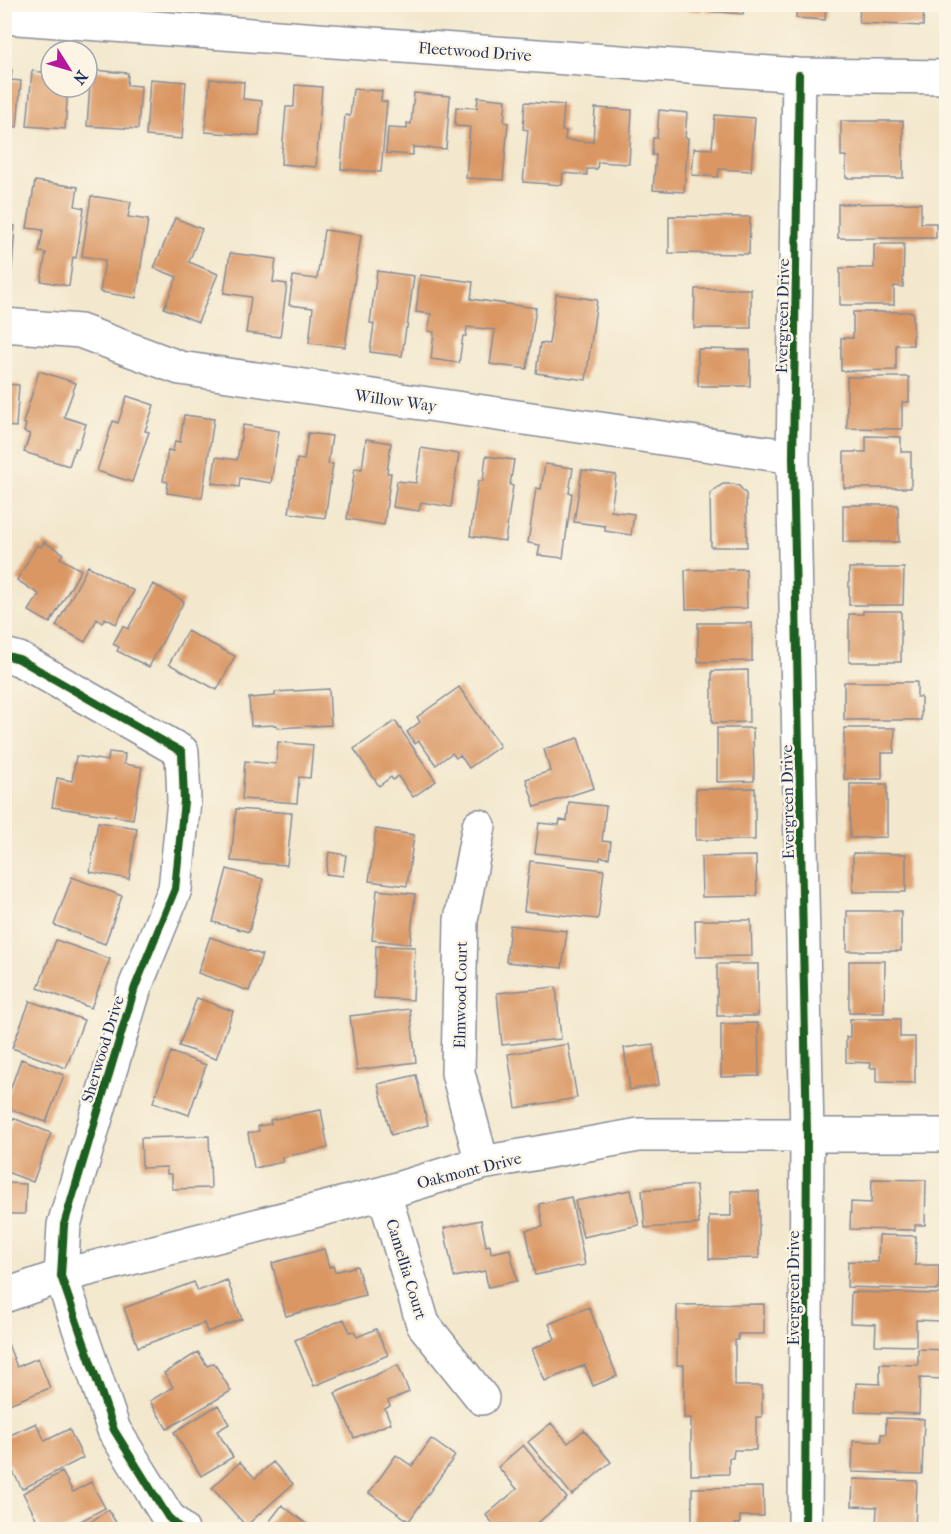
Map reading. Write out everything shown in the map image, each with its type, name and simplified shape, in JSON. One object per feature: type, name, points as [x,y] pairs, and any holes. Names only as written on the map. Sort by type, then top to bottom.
[{"type":"street","name":"Fleetwood Drive","points":[[4,17],[798,75],[946,77]]},
{"type":"street","name":"Evergreen Drive","points":[[798,75],[794,457],[807,1135],[805,1530]]},
{"type":"street","name":"Willow Way","points":[[4,325],[80,332],[180,368],[794,457]]},
{"type":"street","name":"Sherwood Drive","points":[[4,655],[18,659],[182,752],[184,801],[175,889],[135,987],[64,1225],[61,1276],[114,1430],[168,1517],[182,1530]]},
{"type":"street","name":"Elmwood Court","points":[[479,826],[461,920],[458,1073],[482,1163]]},
{"type":"street","name":"Oakmont Drive","points":[[4,1296],[61,1276],[384,1193],[482,1163],[639,1135],[946,1135]]},
{"type":"street","name":"Camellia Court","points":[[384,1193],[423,1324],[482,1398]]},
{"type":"building","points":[[664,4],[703,4],[702,11],[664,9]]},
{"type":"building","points":[[706,4],[744,4],[743,14],[706,11]]},
{"type":"building","points":[[797,4],[826,4],[825,20],[796,18]]},
{"type":"building","points":[[860,4],[924,4],[923,26],[859,23]]},
{"type":"building","points":[[4,69],[12,70],[11,80],[21,81],[17,127],[4,126]]},
{"type":"building","points":[[32,71],[39,72],[39,99],[67,99],[65,129],[27,126]]},
{"type":"building","points":[[99,71],[128,73],[127,85],[141,86],[138,129],[87,126],[89,99],[99,99]]},
{"type":"building","points":[[150,79],[186,82],[182,139],[146,136]]},
{"type":"building","points":[[210,79],[244,82],[243,99],[262,101],[259,136],[205,132]]},
{"type":"building","points":[[295,85],[322,87],[316,167],[281,164],[286,107],[294,107]]},
{"type":"building","points":[[353,89],[382,91],[381,101],[387,102],[381,172],[341,169],[345,115],[350,116]]},
{"type":"building","points":[[414,93],[450,96],[446,149],[413,147],[413,155],[386,153],[388,128],[407,129],[407,123],[411,124]]},
{"type":"building","points":[[478,97],[506,100],[504,122],[508,123],[503,180],[466,178],[470,127],[455,126],[456,107],[477,108]]},
{"type":"building","points":[[525,102],[564,105],[562,131],[566,131],[565,140],[593,142],[595,108],[632,110],[629,164],[598,162],[597,169],[587,169],[587,175],[563,173],[562,185],[523,182],[528,130],[523,129]]},
{"type":"building","points":[[659,110],[687,113],[685,138],[688,138],[684,192],[653,190],[656,155],[652,155],[653,138],[657,138]]},
{"type":"building","points":[[715,115],[755,118],[751,171],[719,169],[718,177],[692,175],[694,148],[712,149]]},
{"type":"building","points":[[841,121],[903,121],[903,178],[846,178],[846,156],[841,156]]},
{"type":"building","points":[[35,181],[78,187],[75,206],[84,208],[69,286],[41,281],[46,253],[39,252],[43,230],[27,228]]},
{"type":"building","points":[[91,196],[131,202],[128,217],[148,220],[136,298],[100,292],[105,260],[82,256]]},
{"type":"building","points":[[921,203],[921,223],[936,223],[936,238],[838,238],[838,204]]},
{"type":"building","points":[[669,216],[750,217],[749,254],[669,253]]},
{"type":"building","points":[[175,218],[202,229],[189,262],[218,274],[198,322],[164,308],[177,277],[154,268]]},
{"type":"building","points":[[4,225],[15,226],[12,269],[4,268]]},
{"type":"building","points":[[324,230],[361,235],[345,347],[309,343],[313,308],[289,305],[293,276],[317,279]]},
{"type":"building","points":[[874,244],[904,244],[903,287],[894,286],[894,305],[840,305],[840,268],[874,268]]},
{"type":"building","points":[[230,253],[276,259],[273,282],[287,284],[280,337],[246,333],[251,297],[224,293]]},
{"type":"building","points":[[377,271],[414,276],[402,356],[370,352],[374,324],[370,323]]},
{"type":"building","points":[[420,275],[473,282],[471,299],[536,308],[527,369],[490,364],[495,330],[467,327],[466,336],[463,336],[459,363],[431,359],[434,332],[428,331],[431,314],[416,312]]},
{"type":"building","points":[[695,289],[751,289],[751,328],[694,328]]},
{"type":"building","points":[[556,294],[597,300],[586,380],[536,373],[540,343],[549,344]]},
{"type":"building","points":[[853,312],[913,312],[913,345],[896,345],[896,370],[841,371],[841,338],[853,338]]},
{"type":"building","points":[[698,349],[750,350],[750,386],[698,386]]},
{"type":"building","points":[[39,371],[76,383],[64,417],[86,424],[78,449],[75,448],[69,466],[24,452],[30,434],[24,432],[26,424],[23,423]]},
{"type":"building","points":[[847,377],[909,377],[909,402],[902,402],[902,429],[847,428]]},
{"type":"building","points":[[4,384],[19,385],[16,427],[4,426]]},
{"type":"building","points":[[127,396],[154,405],[145,431],[149,432],[132,482],[97,471],[113,421],[118,423]]},
{"type":"building","points":[[184,415],[214,419],[202,498],[167,493],[168,482],[163,481],[168,450],[173,451],[175,441],[180,442]]},
{"type":"building","points":[[243,425],[279,431],[271,483],[240,478],[239,487],[212,483],[216,457],[237,460]]},
{"type":"building","points":[[308,433],[332,436],[328,464],[333,464],[325,518],[289,513],[297,459],[304,460]]},
{"type":"building","points":[[866,436],[901,437],[901,452],[911,452],[911,488],[844,488],[844,452],[866,452]]},
{"type":"building","points":[[366,439],[391,443],[387,473],[391,473],[384,525],[347,519],[355,468],[362,469]]},
{"type":"building","points":[[421,448],[459,454],[451,507],[421,502],[419,511],[393,507],[397,481],[416,483]]},
{"type":"building","points":[[486,456],[514,460],[510,485],[513,486],[505,541],[470,536],[478,481],[483,481]]},
{"type":"building","points":[[545,464],[573,468],[563,558],[538,555],[540,545],[528,543],[536,488],[541,489]]},
{"type":"building","points":[[582,470],[616,475],[611,511],[634,514],[631,535],[605,531],[605,526],[574,522]]},
{"type":"building","points":[[723,484],[739,486],[746,494],[747,547],[711,547],[710,494]]},
{"type":"building","points":[[843,505],[898,505],[899,542],[843,542]]},
{"type":"building","points":[[44,542],[63,553],[60,558],[81,570],[50,623],[29,611],[39,594],[17,580],[37,545],[41,547]]},
{"type":"building","points":[[88,566],[134,591],[116,624],[105,618],[102,623],[97,619],[85,642],[56,626]]},
{"type":"building","points":[[849,568],[904,568],[903,605],[849,605]]},
{"type":"building","points":[[746,569],[747,608],[686,609],[685,570]]},
{"type":"building","points":[[153,584],[184,601],[149,667],[117,651],[119,647],[113,644],[123,626],[128,629]]},
{"type":"building","points":[[863,611],[901,611],[901,662],[849,662],[849,614],[863,614]]},
{"type":"building","points":[[698,623],[752,623],[752,661],[698,662]]},
{"type":"building","points":[[187,631],[235,656],[217,690],[169,664]]},
{"type":"building","points":[[748,670],[749,722],[712,723],[712,671]]},
{"type":"building","points":[[844,682],[917,682],[917,697],[921,697],[921,720],[844,720]]},
{"type":"building","points":[[459,687],[500,746],[469,768],[460,755],[456,758],[452,753],[436,765],[419,741],[415,744],[407,732],[420,722],[417,717]]},
{"type":"building","points":[[329,689],[331,725],[277,728],[277,725],[251,726],[249,698],[275,696],[275,692]]},
{"type":"building","points":[[395,721],[436,781],[413,797],[398,776],[393,780],[391,777],[379,786],[354,749]]},
{"type":"building","points":[[717,728],[753,728],[754,781],[717,782]]},
{"type":"building","points":[[844,728],[895,728],[894,753],[882,753],[882,779],[844,779]]},
{"type":"building","points":[[578,738],[594,788],[535,807],[526,779],[550,771],[544,749]]},
{"type":"building","points":[[278,742],[313,745],[310,778],[299,777],[297,803],[242,799],[245,761],[276,764]]},
{"type":"building","points":[[109,752],[125,754],[124,764],[142,767],[133,819],[52,807],[57,778],[72,781],[76,756],[108,761]]},
{"type":"building","points":[[850,784],[887,784],[887,837],[850,838]]},
{"type":"building","points":[[755,788],[755,840],[696,840],[696,789]]},
{"type":"building","points":[[569,802],[606,806],[602,841],[611,842],[609,858],[600,857],[600,860],[535,853],[539,823],[559,825],[560,820],[567,821]]},
{"type":"building","points":[[236,809],[292,813],[287,865],[231,861]]},
{"type":"building","points":[[98,822],[137,828],[129,879],[90,872]]},
{"type":"building","points":[[376,829],[414,835],[407,886],[369,881]]},
{"type":"building","points":[[329,852],[346,855],[343,876],[326,874]]},
{"type":"building","points":[[853,853],[906,854],[906,892],[853,892]]},
{"type":"building","points":[[756,856],[757,896],[702,897],[701,857]]},
{"type":"building","points":[[530,861],[604,870],[598,919],[524,911]]},
{"type":"building","points":[[227,869],[263,879],[249,932],[213,922]]},
{"type":"building","points":[[72,877],[122,896],[105,944],[54,925]]},
{"type":"building","points":[[377,890],[415,894],[410,944],[372,940]]},
{"type":"building","points":[[847,911],[901,911],[901,951],[847,951]]},
{"type":"building","points":[[695,920],[751,920],[752,956],[696,957]]},
{"type":"building","points":[[510,925],[567,931],[562,968],[506,962]]},
{"type":"building","points":[[210,937],[262,955],[249,991],[198,973]]},
{"type":"building","points":[[56,940],[110,959],[91,1008],[38,988]]},
{"type":"building","points":[[376,946],[415,947],[413,1000],[374,998]]},
{"type":"building","points":[[849,961],[885,961],[884,1013],[849,1013]]},
{"type":"building","points":[[717,964],[758,964],[758,1016],[717,1016]]},
{"type":"building","points":[[556,987],[561,1039],[502,1045],[497,993]]},
{"type":"building","points":[[197,998],[233,1011],[216,1059],[179,1046]]},
{"type":"building","points":[[30,1001],[84,1020],[66,1068],[12,1048]]},
{"type":"building","points":[[410,1009],[416,1062],[357,1070],[350,1016]]},
{"type":"building","points":[[850,1019],[900,1019],[900,1037],[915,1037],[915,1083],[876,1082],[876,1068],[870,1068],[871,1063],[846,1062],[846,1037],[850,1037]]},
{"type":"building","points":[[758,1023],[759,1076],[721,1077],[721,1024]]},
{"type":"building","points":[[568,1044],[577,1098],[516,1108],[508,1054]]},
{"type":"building","points":[[653,1044],[659,1085],[630,1090],[624,1048]]},
{"type":"building","points":[[171,1052],[206,1065],[189,1115],[153,1102]]},
{"type":"building","points":[[21,1059],[64,1075],[46,1122],[4,1107]]},
{"type":"building","points":[[416,1075],[428,1125],[391,1135],[378,1084]]},
{"type":"building","points":[[321,1110],[328,1148],[282,1157],[283,1162],[254,1168],[248,1133],[259,1131],[258,1126],[271,1124],[270,1120]]},
{"type":"building","points":[[13,1118],[51,1133],[33,1182],[4,1171],[4,1140]]},
{"type":"building","points":[[209,1136],[211,1188],[172,1189],[172,1174],[167,1174],[167,1167],[142,1168],[141,1138]]},
{"type":"building","points":[[872,1179],[926,1180],[925,1225],[915,1225],[915,1230],[850,1229],[851,1202],[871,1203]]},
{"type":"building","points":[[4,1183],[26,1184],[25,1214],[4,1214]]},
{"type":"building","points":[[696,1185],[699,1224],[645,1228],[642,1190]]},
{"type":"building","points":[[631,1190],[639,1225],[583,1237],[575,1201]]},
{"type":"building","points":[[731,1191],[759,1191],[759,1258],[709,1259],[709,1216],[731,1216]]},
{"type":"building","points":[[571,1197],[585,1265],[535,1275],[526,1230],[543,1227],[539,1204]]},
{"type":"building","points":[[481,1220],[486,1246],[490,1245],[491,1253],[510,1249],[517,1281],[488,1287],[485,1271],[454,1277],[444,1228]]},
{"type":"building","points":[[879,1235],[916,1236],[915,1265],[939,1265],[939,1290],[847,1287],[848,1261],[878,1262]]},
{"type":"building","points":[[324,1249],[329,1267],[333,1266],[335,1272],[357,1266],[365,1295],[286,1316],[272,1263]]},
{"type":"building","points":[[227,1280],[242,1319],[207,1332],[204,1323],[138,1347],[124,1308],[194,1282],[198,1291]]},
{"type":"building","points":[[851,1292],[941,1294],[940,1321],[916,1320],[916,1346],[875,1345],[876,1324],[850,1323]]},
{"type":"building","points":[[764,1304],[764,1334],[738,1334],[738,1340],[735,1340],[735,1386],[762,1386],[762,1417],[756,1417],[756,1450],[734,1450],[733,1458],[729,1458],[729,1474],[691,1475],[691,1418],[684,1418],[684,1365],[677,1365],[677,1305]]},
{"type":"building","points":[[589,1307],[617,1376],[593,1386],[585,1365],[545,1381],[532,1349],[555,1339],[549,1324]]},
{"type":"building","points":[[344,1319],[350,1332],[354,1331],[357,1337],[376,1329],[388,1355],[314,1386],[295,1340]]},
{"type":"building","points":[[8,1344],[17,1367],[38,1358],[50,1388],[4,1406],[4,1345]]},
{"type":"building","points":[[918,1349],[946,1350],[946,1379],[920,1378],[919,1414],[855,1412],[856,1383],[880,1384],[880,1364],[918,1365]]},
{"type":"building","points":[[198,1352],[207,1366],[214,1363],[231,1391],[167,1429],[150,1401],[173,1387],[164,1373]]},
{"type":"building","points":[[398,1365],[409,1392],[388,1401],[390,1406],[385,1409],[391,1423],[354,1438],[335,1393]]},
{"type":"building","points":[[218,1405],[229,1424],[217,1431],[233,1457],[201,1476],[174,1432]]},
{"type":"building","points":[[886,1418],[924,1419],[922,1474],[852,1472],[853,1441],[881,1442],[881,1434],[886,1434]]},
{"type":"building","points":[[36,1423],[45,1441],[69,1429],[83,1458],[22,1489],[4,1454],[4,1438]]},
{"type":"building","points":[[551,1423],[568,1443],[584,1430],[611,1462],[572,1495],[528,1442]]},
{"type":"building","points":[[431,1439],[455,1456],[409,1521],[369,1493],[396,1455],[412,1466]]},
{"type":"building","points":[[523,1445],[567,1498],[533,1527],[534,1530],[498,1530],[486,1515],[517,1489],[498,1467]]},
{"type":"building","points":[[240,1462],[255,1478],[273,1462],[293,1484],[246,1526],[212,1488]]},
{"type":"building","points":[[62,1472],[73,1492],[91,1482],[105,1508],[64,1530],[42,1530],[23,1493]]},
{"type":"building","points":[[853,1479],[917,1481],[915,1529],[876,1528],[877,1507],[852,1506]]},
{"type":"building","points":[[763,1487],[764,1516],[740,1516],[740,1524],[735,1524],[735,1530],[692,1530],[692,1488]]},
{"type":"building","points":[[282,1505],[314,1530],[263,1530]]},
{"type":"building","points":[[108,1510],[121,1530],[79,1530]]},
{"type":"cycle path","points":[[799,75],[793,457],[807,1135],[805,1530]]},
{"type":"cycle path","points":[[4,655],[19,659],[182,752],[184,801],[175,889],[135,987],[64,1225],[61,1276],[114,1430],[168,1517],[182,1530]]}]
